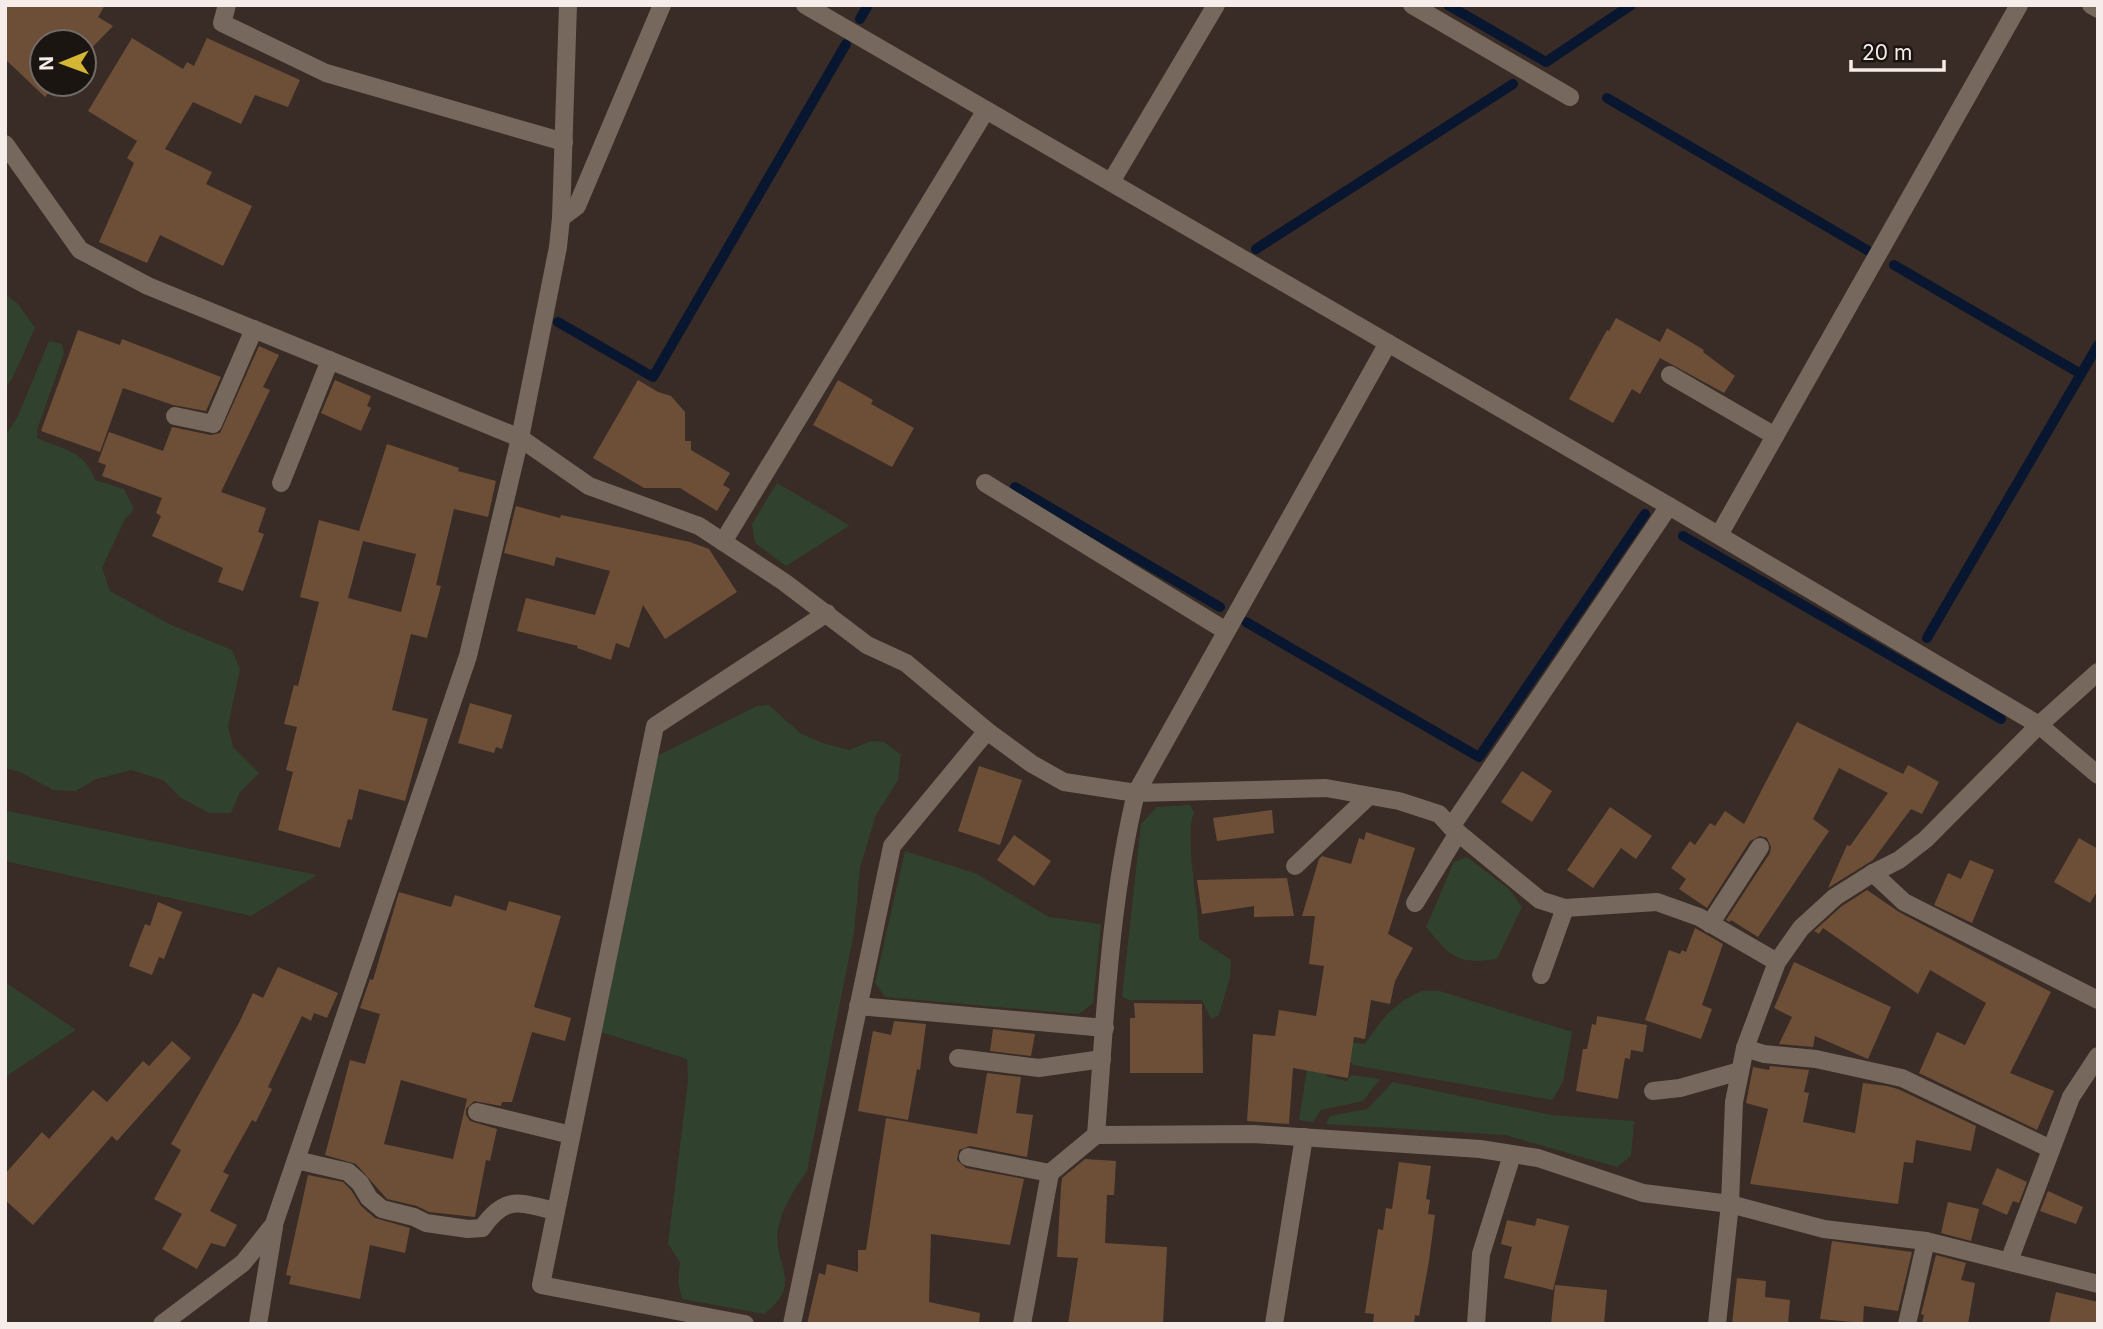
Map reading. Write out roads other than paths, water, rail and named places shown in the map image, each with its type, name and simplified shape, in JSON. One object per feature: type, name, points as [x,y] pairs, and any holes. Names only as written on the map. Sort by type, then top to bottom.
[{"type":"street","points":[[227,5],[222,23],[326,73],[564,142]]},
{"type":"street","points":[[258,1324],[274,1224],[468,656],[520,438],[558,247],[568,5]]},
{"type":"street","points":[[561,218],[576,206],[662,5]]},
{"type":"street","points":[[805,5],[1388,342],[2039,725],[2098,775]]},
{"type":"street","points":[[1111,182],[1216,5]]},
{"type":"street","points":[[1412,5],[1570,97]]},
{"type":"street","points":[[1719,536],[2019,5]]},
{"type":"street","points":[[2091,5],[2098,9]]},
{"type":"street","points":[[723,542],[986,110]]},
{"type":"street","points":[[5,144],[80,250],[148,286],[520,438],[589,486],[699,526],[827,613],[867,645],[906,663],[1032,764],[1065,782],[1136,793],[1326,788],[1399,801],[1439,814],[1540,900],[1565,908],[1657,902],[1699,917],[1777,962]]},
{"type":"street","points":[[175,416],[213,424],[254,329]]},
{"type":"street","points":[[1096,1135],[1123,847],[1136,793],[1388,342]]},
{"type":"street","points":[[281,483],[330,360]]},
{"type":"street","points":[[1670,375],[1775,436]]},
{"type":"street","points":[[985,483],[1226,631]]},
{"type":"street","points":[[1415,903],[1455,830],[1669,506]]},
{"type":"street","points":[[745,1324],[652,1315],[541,1285],[655,726],[827,613]]},
{"type":"street","points":[[1717,1324],[1730,1204],[1732,1124],[1740,1071],[1745,1048],[1777,962],[1801,928],[1835,897],[1899,860],[1926,839],[2039,725],[2098,672]]},
{"type":"street","points":[[792,1324],[892,845],[988,731]]},
{"type":"street","points":[[1296,866],[1369,796]]},
{"type":"street","points":[[1710,924],[1760,847]]},
{"type":"street","points":[[1873,873],[1904,902],[2098,1000]]},
{"type":"street","points":[[1541,975],[1565,908]]},
{"type":"street","points":[[858,1006],[1105,1028]]},
{"type":"street","points":[[1745,1048],[1764,1054],[1816,1059],[1902,1078],[2051,1149]]},
{"type":"street","points":[[2009,1261],[2071,1097],[2098,1056]]},
{"type":"street","points":[[958,1058],[1039,1068],[1102,1059]]},
{"type":"street","points":[[1653,1091],[1680,1088],[1740,1071]]},
{"type":"street","points":[[477,1112],[571,1135]]},
{"type":"street","points":[[1023,1324],[1050,1173],[1096,1135],[1254,1134],[1480,1149],[1538,1158],[1643,1193],[1730,1204],[1824,1229],[1926,1241],[2098,1284]]},
{"type":"street","points":[[1275,1324],[1304,1137]]},
{"type":"street","points":[[1476,1324],[1481,1254],[1512,1155]]},
{"type":"street","points":[[968,1157],[1050,1173]]},
{"type":"street","points":[[296,1160],[348,1172],[360,1183],[369,1198],[382,1209],[414,1216],[426,1223],[468,1229],[482,1228],[493,1212],[503,1205],[520,1204],[556,1211]]},
{"type":"street","points":[[162,1324],[243,1263],[274,1224]]},
{"type":"street","points":[[1907,1324],[1926,1241]]},
{"type":"waterway","points":[[860,19],[868,5]]},
{"type":"waterway","points":[[1448,5],[1546,62],[1631,5]]},
{"type":"waterway","points":[[558,322],[653,377],[846,44]]},
{"type":"waterway","points":[[1256,249],[1513,84]]},
{"type":"waterway","points":[[1607,98],[1867,250]]},
{"type":"waterway","points":[[1894,265],[2081,374],[1927,638]]},
{"type":"waterway","points":[[2081,374],[2098,345]]},
{"type":"waterway","points":[[1015,487],[1220,607]]},
{"type":"waterway","points":[[1246,622],[1479,757],[1645,514]]},
{"type":"waterway","points":[[1683,536],[2001,719]]}]
